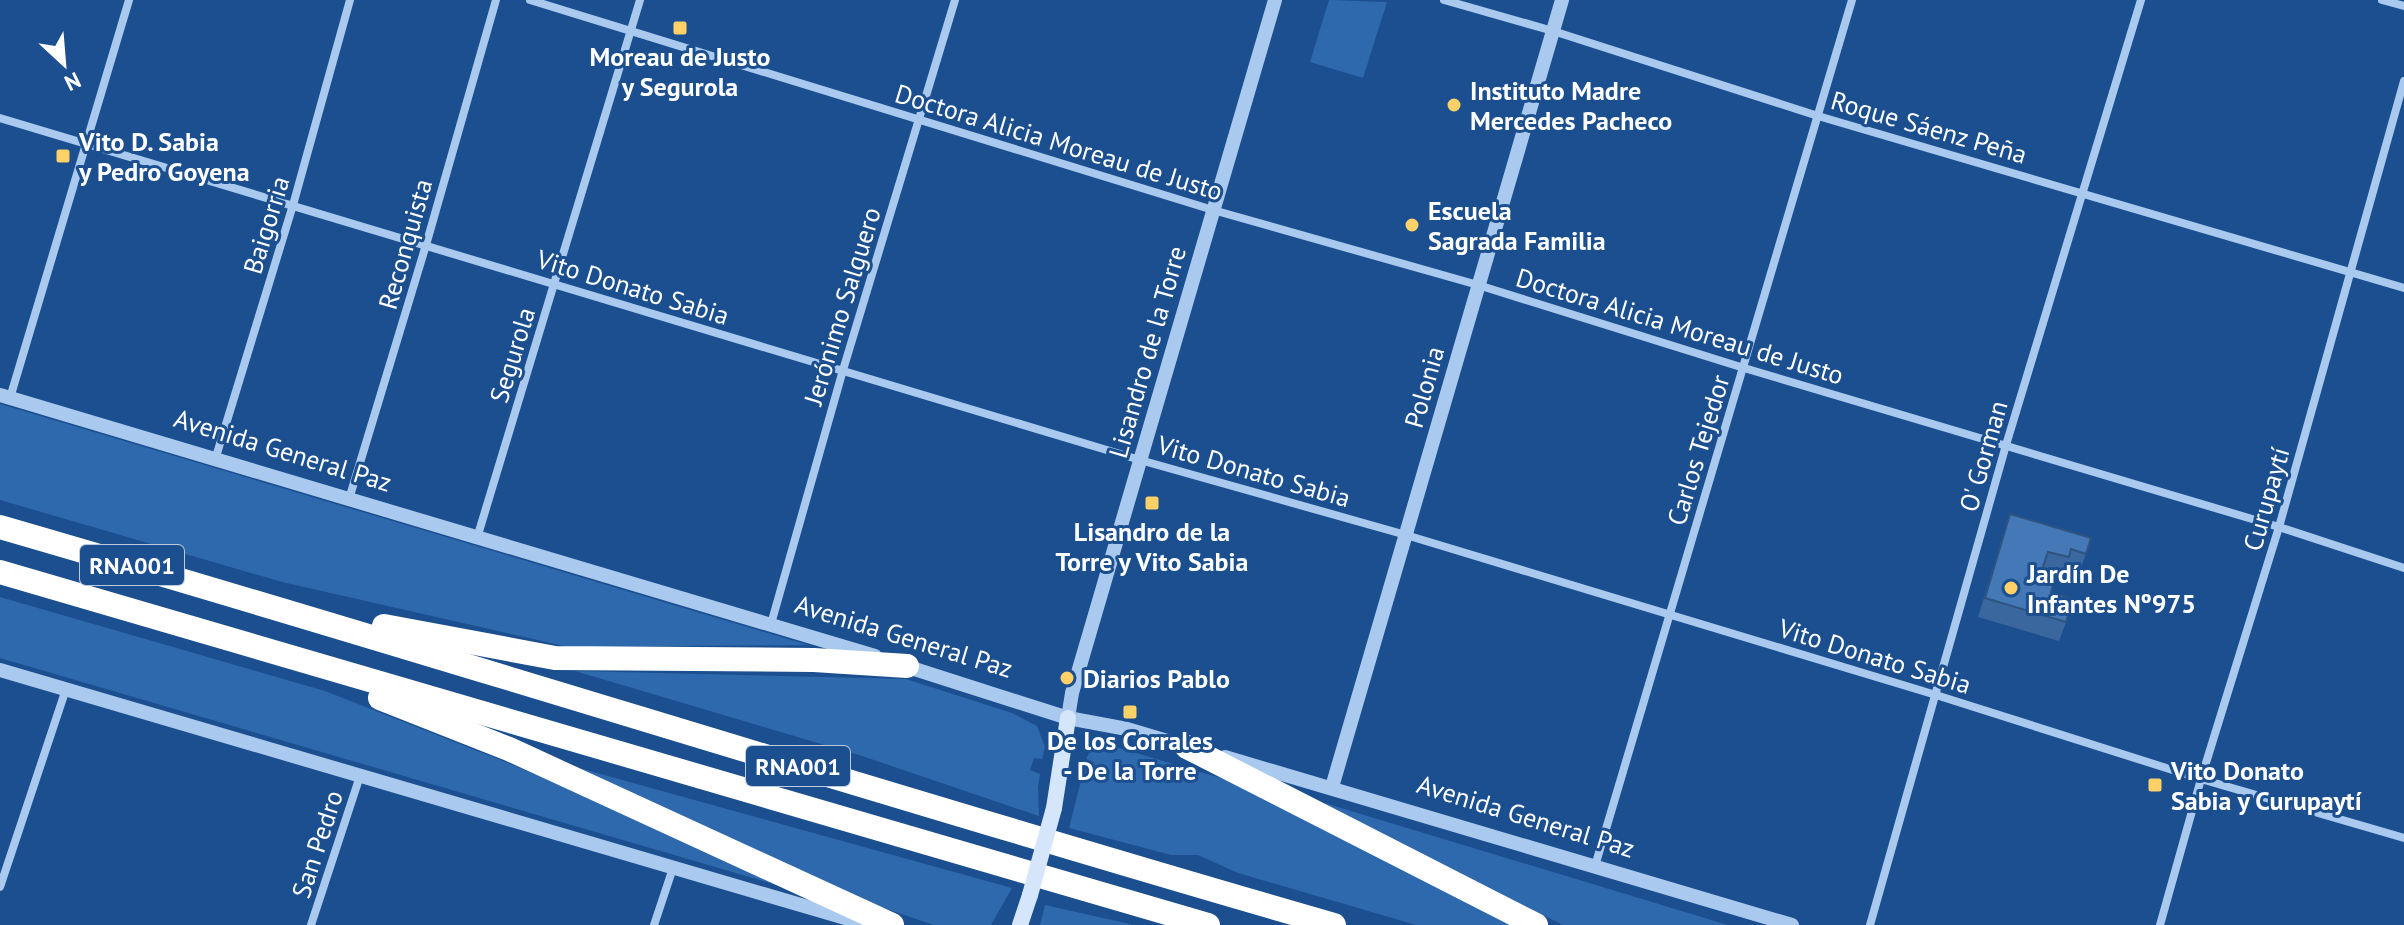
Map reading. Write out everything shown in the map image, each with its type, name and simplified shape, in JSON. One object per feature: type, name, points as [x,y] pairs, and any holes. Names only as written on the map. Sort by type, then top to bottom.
[{"type":"highway","name":"RNA001","points":[[0,527],[264,603],[1060,846],[1334,925]]},
{"type":"highway","name":"RNA001","points":[[0,572],[1208,925]]},
{"type":"highway","points":[[264,603],[555,658],[814,660],[907,666]]},
{"type":"highway","points":[[232,640],[509,749],[892,925]]},
{"type":"highway","points":[[1187,747],[1536,925]]},
{"type":"main road","points":[[1020,925],[1054,808],[1068,718]]},
{"type":"street","points":[[5,397],[87,144],[129,0]]},
{"type":"street","name":"Baigorria","points":[[215,460],[293,205],[350,0]]},
{"type":"street","name":"Reconquista","points":[[349,499],[496,0]]},
{"type":"street","name":"Doctora Alicia Moreau de Justo","points":[[530,0],[1213,210],[1478,285],[1744,368],[2279,527],[2404,568]]},
{"type":"street","name":"Segurola","points":[[477,538],[640,0]]},
{"type":"street","name":"Jerónimo Salguero","points":[[771,624],[843,370],[955,0]]},
{"type":"street","name":"Lisandro de la Torre","points":[[1068,718],[1072,693],[1275,0]]},
{"type":"street","name":"Roque Sáenz Peña","points":[[1444,0],[1553,31],[1818,116],[2404,288]]},
{"type":"street","name":"Polonia","points":[[1332,787],[1562,0]]},
{"type":"street","name":"Carlos Tejedor","points":[[1595,866],[1852,0]]},
{"type":"street","name":"O' Gorman","points":[[1870,925],[2006,445],[2141,0]]},
{"type":"street","points":[[2382,0],[2404,6]]},
{"type":"street","name":"Curupaytí","points":[[2160,925],[2201,779],[2279,527],[2404,81]]},
{"type":"street","name":"Vito Donato Sabia","points":[[0,118],[1140,460],[1406,535],[1936,695],[2201,779],[2404,838]]},
{"type":"street","name":"Avenida General Paz","points":[[5,397],[771,624],[1068,718],[1127,729],[1332,787],[1792,925]]},
{"type":"street","points":[[0,670],[869,925]]},
{"type":"street","points":[[0,887],[66,689]]},
{"type":"street","name":"San Pedro","points":[[311,925],[360,776]]},
{"type":"street","points":[[654,925],[673,868]]},
{"type":"shaded area","points":[[1329,0],[1387,2],[1363,78],[1310,62]]},
{"type":"shaded area","points":[[0,404],[808,645],[568,647],[282,582],[0,500]]},
{"type":"shaded area","points":[[0,597],[325,691],[513,765],[818,897],[0,658]]},
{"type":"shaded area","points":[[575,671],[906,679],[1012,713],[1037,726],[1045,747],[1042,759],[1034,758],[1030,770],[1040,774],[1039,816],[862,756]]},
{"type":"shaded area","points":[[1109,745],[1238,783],[1510,925],[1416,925],[1238,873],[1198,855],[1171,855],[1069,828],[1087,757],[1092,747]]},
{"type":"shaded area","points":[[579,768],[1012,888],[991,925],[934,925],[860,900]]},
{"type":"shaded area","points":[[1318,801],[1728,925],[1563,925]]},
{"type":"shaded area","points":[[1045,905],[1130,924],[1132,925],[1040,925]]},
{"type":"building","points":[[2010,514],[2091,538],[2086,554],[2071,549],[2069,557],[2048,552],[2038,581],[2053,585],[2051,592],[2073,599],[2066,622],[1985,598]]},
{"type":"place","name":"Moreau de Justo y Segurola","points":[[680,28]]},
{"type":"place","name":"Instituto Madre Mercedes Pacheco","points":[[1454,105]]},
{"type":"place","name":"Vito D. Sabia y Pedro Goyena","points":[[63,156]]},
{"type":"place","name":"Escuela Sagrada Familia","points":[[1412,225]]},
{"type":"place","name":"Lisandro de la Torre y Vito Sabia","points":[[1152,503]]},
{"type":"place","name":"Jardín De Infantes Nº975","points":[[2011,588]]},
{"type":"place","name":"Diarios Pablo","points":[[1067,678]]},
{"type":"place","name":"De los Corrales - De la Torre","points":[[1130,712]]},
{"type":"place","name":"Vito Donato Sabia y Curupaytí","points":[[2155,785]]}]
